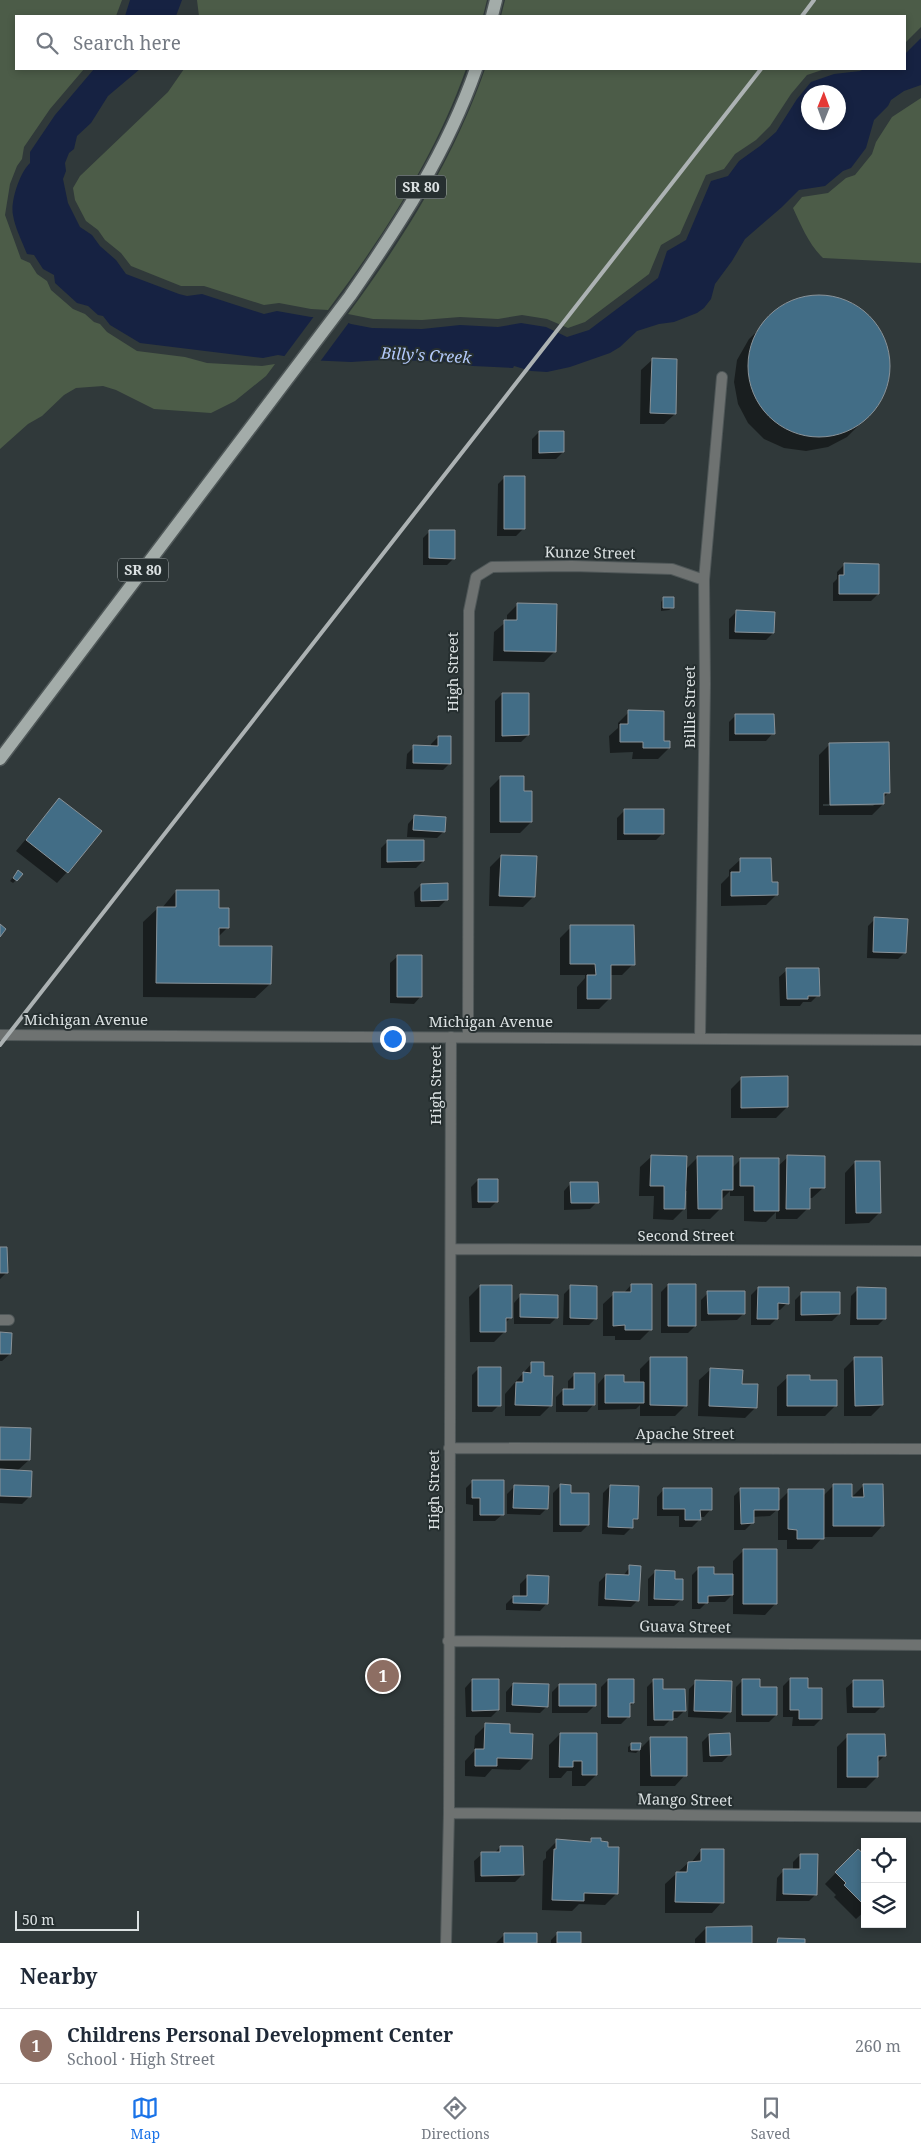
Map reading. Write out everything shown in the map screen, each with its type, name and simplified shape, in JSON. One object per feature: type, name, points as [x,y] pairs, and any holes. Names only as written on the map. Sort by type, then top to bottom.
[{"type":"main road","points":[[492,15],[496,0]]},
{"type":"main road","name":"SR 80","points":[[0,759],[350,296],[398,227],[433,168],[454,124],[476,70]]},
{"type":"street","name":"Billie Street","points":[[700,1037],[705,684],[704,580],[722,377]]},
{"type":"street","name":"Kunze Street","points":[[476,577],[492,567],[572,566],[672,569],[704,580]]},
{"type":"street","name":"High Street","points":[[468,1037],[469,611],[476,577]]},
{"type":"street","name":"Michigan Avenue","points":[[0,1034],[700,1037],[921,1040]]},
{"type":"street","name":"High Street","points":[[446,1943],[449,1813],[450,1037]]},
{"type":"street","name":"Second Street","points":[[450,1249],[921,1252]]},
{"type":"street","name":"Apache Street","points":[[449,1448],[921,1449]]},
{"type":"street","name":"Guava Street","points":[[448,1641],[921,1645]]},
{"type":"street","name":"Mango Street","points":[[449,1813],[921,1817]]},
{"type":"green space","points":[[0,0],[122,0],[116,15],[15,15],[15,70],[83,70],[50,109],[24,147],[22,159],[10,184],[5,215],[21,259],[30,263],[37,274],[47,281],[51,290],[73,309],[85,314],[94,322],[100,324],[107,332],[137,351],[185,357],[207,363],[262,366],[275,364],[266,376],[235,401],[211,413],[154,409],[116,390],[103,386],[76,388],[64,395],[42,416],[28,424],[0,449]]},
{"type":"green space","points":[[197,0],[487,0],[483,15],[199,15]]},
{"type":"green space","points":[[505,0],[921,0],[921,27],[906,42],[906,15],[501,15]]},
{"type":"green space","points":[[183,70],[466,70],[439,133],[406,194],[369,253],[328,310],[279,303],[264,305],[204,286],[181,286],[131,266],[121,253],[105,240],[98,230],[86,221],[75,200],[73,188],[80,176],[168,92]]},
{"type":"green space","points":[[485,70],[822,70],[807,75],[791,94],[770,126],[756,140],[735,154],[724,169],[706,175],[680,234],[661,245],[649,274],[585,322],[568,328],[547,319],[522,315],[498,319],[460,317],[422,320],[373,319],[348,314],[408,227],[443,166],[473,102]]},
{"type":"green space","points":[[921,98],[921,263],[823,258],[809,241],[793,208],[802,197],[828,193],[846,178],[855,175],[872,154],[876,142],[892,117]]},
{"type":"water","points":[[130,0],[182,0],[176,15],[125,15]]},
{"type":"water","name":"Billy's Creek","points":[[921,38],[921,85],[904,91],[891,100],[888,106],[874,120],[866,148],[851,168],[843,171],[825,186],[799,190],[745,239],[715,284],[711,299],[704,308],[697,313],[674,322],[659,324],[637,331],[620,347],[610,353],[570,367],[547,372],[531,371],[514,366],[513,368],[473,366],[440,361],[382,360],[351,362],[307,360],[278,355],[263,358],[140,343],[110,325],[103,316],[98,315],[88,306],[77,303],[55,283],[54,275],[43,269],[34,255],[27,254],[13,215],[14,195],[19,180],[30,163],[30,152],[55,115],[93,70],[139,70],[108,96],[91,123],[77,136],[74,149],[69,153],[65,163],[66,171],[63,179],[68,203],[80,227],[92,235],[100,246],[116,260],[126,274],[179,294],[187,296],[202,294],[264,314],[277,311],[311,317],[336,318],[351,324],[372,328],[422,329],[460,325],[498,327],[521,323],[546,327],[567,337],[589,330],[658,278],[667,251],[686,240],[711,181],[728,176],[739,161],[776,132],[801,94],[801,130],[846,130],[846,85],[809,85],[811,82],[834,74],[862,70],[906,70],[906,53]]},
{"type":"pier","points":[[315,315],[337,315],[350,321],[319,363],[283,358]]},
{"type":"building","points":[[819,295],[846,301],[858,307],[869,316],[878,327],[884,339],[890,366],[884,393],[878,405],[869,416],[858,425],[846,431],[819,437],[792,431],[780,425],[769,416],[760,405],[754,393],[748,366],[754,339],[760,327],[769,316],[780,307],[792,301]]},
{"type":"building","points":[[652,358],[677,359],[676,414],[650,413]]},
{"type":"building","points":[[539,431],[564,431],[564,452],[539,453]]},
{"type":"building","points":[[504,476],[525,476],[525,529],[504,529]]},
{"type":"building","points":[[429,530],[455,530],[455,559],[429,558]]},
{"type":"building","points":[[844,563],[879,564],[879,594],[839,594],[839,575],[844,575]]},
{"type":"building","points":[[663,597],[674,597],[674,608],[663,608]]},
{"type":"building","points":[[517,603],[557,604],[556,652],[504,651],[504,620],[517,620]]},
{"type":"building","points":[[736,610],[775,612],[774,633],[735,632]]},
{"type":"building","points":[[502,693],[529,693],[529,735],[502,736]]},
{"type":"building","points":[[628,710],[664,711],[664,741],[670,741],[670,748],[643,748],[643,742],[620,742],[620,724],[628,724]]},
{"type":"building","points":[[735,714],[774,714],[775,734],[735,734]]},
{"type":"building","points":[[438,736],[451,736],[451,764],[413,763],[413,745],[438,746]]},
{"type":"building","points":[[889,742],[890,793],[884,793],[884,804],[830,805],[829,743]]},
{"type":"building","points":[[500,776],[524,776],[524,791],[532,791],[532,822],[500,822]]},
{"type":"building","points":[[59,798],[102,831],[68,873],[26,840]]},
{"type":"building","points":[[624,809],[664,809],[664,834],[624,834]]},
{"type":"building","points":[[414,815],[446,817],[445,832],[413,830]]},
{"type":"building","points":[[387,840],[424,840],[424,861],[387,862]]},
{"type":"building","points":[[501,855],[537,856],[535,897],[499,896]]},
{"type":"building","points":[[740,858],[771,858],[772,882],[778,882],[778,895],[731,896],[731,872],[740,872]]},
{"type":"building","points":[[18,870],[23,874],[17,881],[13,878]]},
{"type":"building","points":[[448,883],[448,900],[421,901],[421,884]]},
{"type":"building","points":[[176,890],[219,890],[219,908],[229,908],[229,928],[219,928],[219,946],[272,946],[271,984],[156,983],[157,907],[176,907]]},
{"type":"building","points":[[874,917],[908,919],[906,953],[873,952]]},
{"type":"building","points":[[0,924],[6,929],[0,937]]},
{"type":"building","points":[[570,925],[634,925],[635,965],[611,965],[611,999],[587,999],[587,975],[596,975],[595,964],[570,964]]},
{"type":"building","points":[[397,955],[422,955],[422,997],[397,997]]},
{"type":"building","points":[[786,968],[819,968],[820,996],[808,996],[808,999],[787,999]]},
{"type":"building","points":[[788,1076],[788,1107],[741,1108],[741,1077]]},
{"type":"building","points":[[651,1155],[687,1156],[685,1209],[664,1209],[664,1186],[650,1186]]},
{"type":"building","points":[[787,1155],[825,1156],[825,1188],[810,1188],[810,1209],[786,1209]]},
{"type":"building","points":[[697,1156],[733,1156],[733,1190],[722,1190],[722,1209],[698,1209]]},
{"type":"building","points":[[740,1158],[779,1158],[779,1211],[754,1211],[754,1186],[740,1186]]},
{"type":"building","points":[[855,1161],[880,1161],[881,1213],[856,1213]]},
{"type":"building","points":[[478,1179],[498,1179],[498,1202],[478,1202]]},
{"type":"building","points":[[570,1182],[598,1182],[599,1203],[571,1203]]},
{"type":"building","points":[[0,1247],[7,1247],[8,1273],[0,1273]]},
{"type":"building","points":[[631,1284],[652,1284],[652,1330],[625,1330],[625,1325],[613,1326],[613,1292],[631,1292]]},
{"type":"building","points":[[668,1284],[696,1284],[696,1326],[668,1326]]},
{"type":"building","points":[[480,1285],[512,1285],[512,1318],[506,1318],[506,1332],[480,1332]]},
{"type":"building","points":[[570,1285],[597,1286],[597,1319],[570,1318]]},
{"type":"building","points":[[758,1287],[789,1287],[789,1304],[778,1303],[778,1319],[757,1319]]},
{"type":"building","points":[[857,1287],[886,1288],[886,1319],[857,1319]]},
{"type":"building","points":[[707,1291],[745,1291],[745,1314],[708,1314]]},
{"type":"building","points":[[801,1292],[840,1292],[840,1314],[801,1315]]},
{"type":"building","points":[[520,1294],[558,1295],[558,1318],[520,1317]]},
{"type":"building","points":[[0,1332],[12,1333],[11,1354],[0,1354]]},
{"type":"building","points":[[650,1357],[687,1357],[687,1406],[650,1405]]},
{"type":"building","points":[[854,1357],[882,1357],[883,1405],[855,1406]]},
{"type":"building","points":[[531,1362],[544,1362],[544,1376],[553,1376],[552,1406],[515,1405],[516,1382],[523,1382],[523,1372],[531,1373]]},
{"type":"building","points":[[478,1367],[501,1367],[501,1406],[478,1406]]},
{"type":"building","points":[[710,1368],[743,1370],[742,1384],[758,1384],[757,1408],[709,1406]]},
{"type":"building","points":[[574,1373],[595,1373],[595,1405],[563,1405],[563,1389],[574,1389]]},
{"type":"building","points":[[605,1375],[624,1375],[624,1382],[644,1382],[644,1403],[605,1403]]},
{"type":"building","points":[[787,1375],[810,1375],[810,1380],[837,1380],[837,1406],[787,1406]]},
{"type":"building","points":[[0,1427],[31,1428],[30,1460],[0,1460]]},
{"type":"building","points":[[0,1469],[32,1471],[31,1497],[0,1496]]},
{"type":"building","points":[[472,1480],[504,1480],[504,1515],[480,1515],[480,1498],[472,1498]]},
{"type":"building","points":[[560,1484],[571,1485],[571,1493],[589,1493],[589,1525],[560,1525]]},
{"type":"building","points":[[833,1484],[852,1484],[852,1497],[864,1497],[863,1484],[883,1484],[884,1526],[833,1526]]},
{"type":"building","points":[[514,1485],[549,1486],[548,1509],[513,1508]]},
{"type":"building","points":[[610,1485],[639,1486],[638,1519],[633,1519],[633,1528],[608,1527]]},
{"type":"building","points":[[663,1488],[712,1488],[712,1510],[700,1510],[701,1520],[685,1520],[685,1509],[663,1509]]},
{"type":"building","points":[[740,1488],[779,1488],[779,1510],[754,1510],[754,1523],[741,1524]]},
{"type":"building","points":[[788,1489],[824,1489],[824,1539],[797,1539],[797,1530],[788,1529]]},
{"type":"building","points":[[743,1549],[777,1549],[777,1604],[743,1604]]},
{"type":"building","points":[[629,1565],[641,1566],[639,1601],[605,1599],[606,1574],[629,1575]]},
{"type":"building","points":[[698,1567],[714,1567],[714,1574],[733,1574],[733,1595],[708,1596],[708,1603],[698,1603]]},
{"type":"building","points":[[655,1570],[675,1571],[675,1579],[683,1579],[683,1600],[654,1599]]},
{"type":"building","points":[[527,1575],[549,1576],[548,1604],[513,1603],[513,1596],[527,1596]]},
{"type":"building","points":[[790,1678],[808,1678],[808,1688],[822,1688],[822,1719],[799,1719],[799,1710],[790,1710]]},
{"type":"building","points":[[472,1679],[499,1679],[499,1710],[472,1711]]},
{"type":"building","points":[[608,1679],[634,1679],[634,1703],[630,1703],[630,1717],[608,1717]]},
{"type":"building","points":[[653,1679],[663,1679],[663,1689],[685,1689],[686,1711],[673,1711],[673,1720],[654,1720]]},
{"type":"building","points":[[742,1679],[760,1679],[760,1687],[777,1687],[777,1715],[742,1715]]},
{"type":"building","points":[[695,1680],[732,1681],[731,1712],[694,1711]]},
{"type":"building","points":[[853,1680],[883,1680],[884,1707],[853,1707]]},
{"type":"building","points":[[513,1683],[549,1684],[548,1707],[512,1705]]},
{"type":"building","points":[[559,1684],[596,1684],[596,1706],[559,1706]]},
{"type":"building","points":[[485,1723],[510,1724],[510,1733],[533,1734],[532,1759],[497,1758],[497,1766],[475,1766],[475,1749],[484,1749]]},
{"type":"building","points":[[560,1733],[597,1733],[597,1775],[582,1775],[582,1761],[573,1761],[573,1767],[559,1767]]},
{"type":"building","points":[[730,1733],[731,1755],[710,1756],[709,1734]]},
{"type":"building","points":[[847,1734],[885,1734],[886,1756],[878,1756],[878,1777],[847,1777]]},
{"type":"building","points":[[650,1737],[687,1737],[687,1776],[651,1776]]},
{"type":"building","points":[[631,1743],[641,1743],[640,1750],[631,1750]]},
{"type":"building","points":[[591,1838],[601,1838],[601,1841],[608,1842],[608,1847],[619,1847],[618,1894],[584,1893],[584,1901],[552,1900],[556,1839],[591,1842]]},
{"type":"building","points":[[500,1846],[523,1846],[524,1875],[481,1876],[481,1852],[500,1852]]},
{"type":"building","points":[[701,1849],[724,1849],[724,1903],[675,1902],[676,1872],[687,1872],[688,1862],[701,1861]]},
{"type":"building","points":[[858,1849],[861,1852],[861,1902],[844,1885],[846,1883],[835,1872]]},
{"type":"building","points":[[800,1854],[818,1854],[817,1895],[783,1894],[783,1869],[800,1869]]},
{"type":"building","points":[[752,1926],[752,1943],[706,1943],[706,1927]]},
{"type":"building","points":[[557,1932],[581,1932],[581,1943],[557,1943]]},
{"type":"building","points":[[504,1933],[537,1933],[537,1943],[504,1943]]},
{"type":"building","points":[[778,1938],[805,1939],[805,1943],[777,1943]]},
{"type":"railway","points":[[803,15],[814,0]]},
{"type":"railway","points":[[0,1045],[760,70]]},
{"type":"place","name":"Childrens Personal Development Center","points":[[383,1676]]}]
